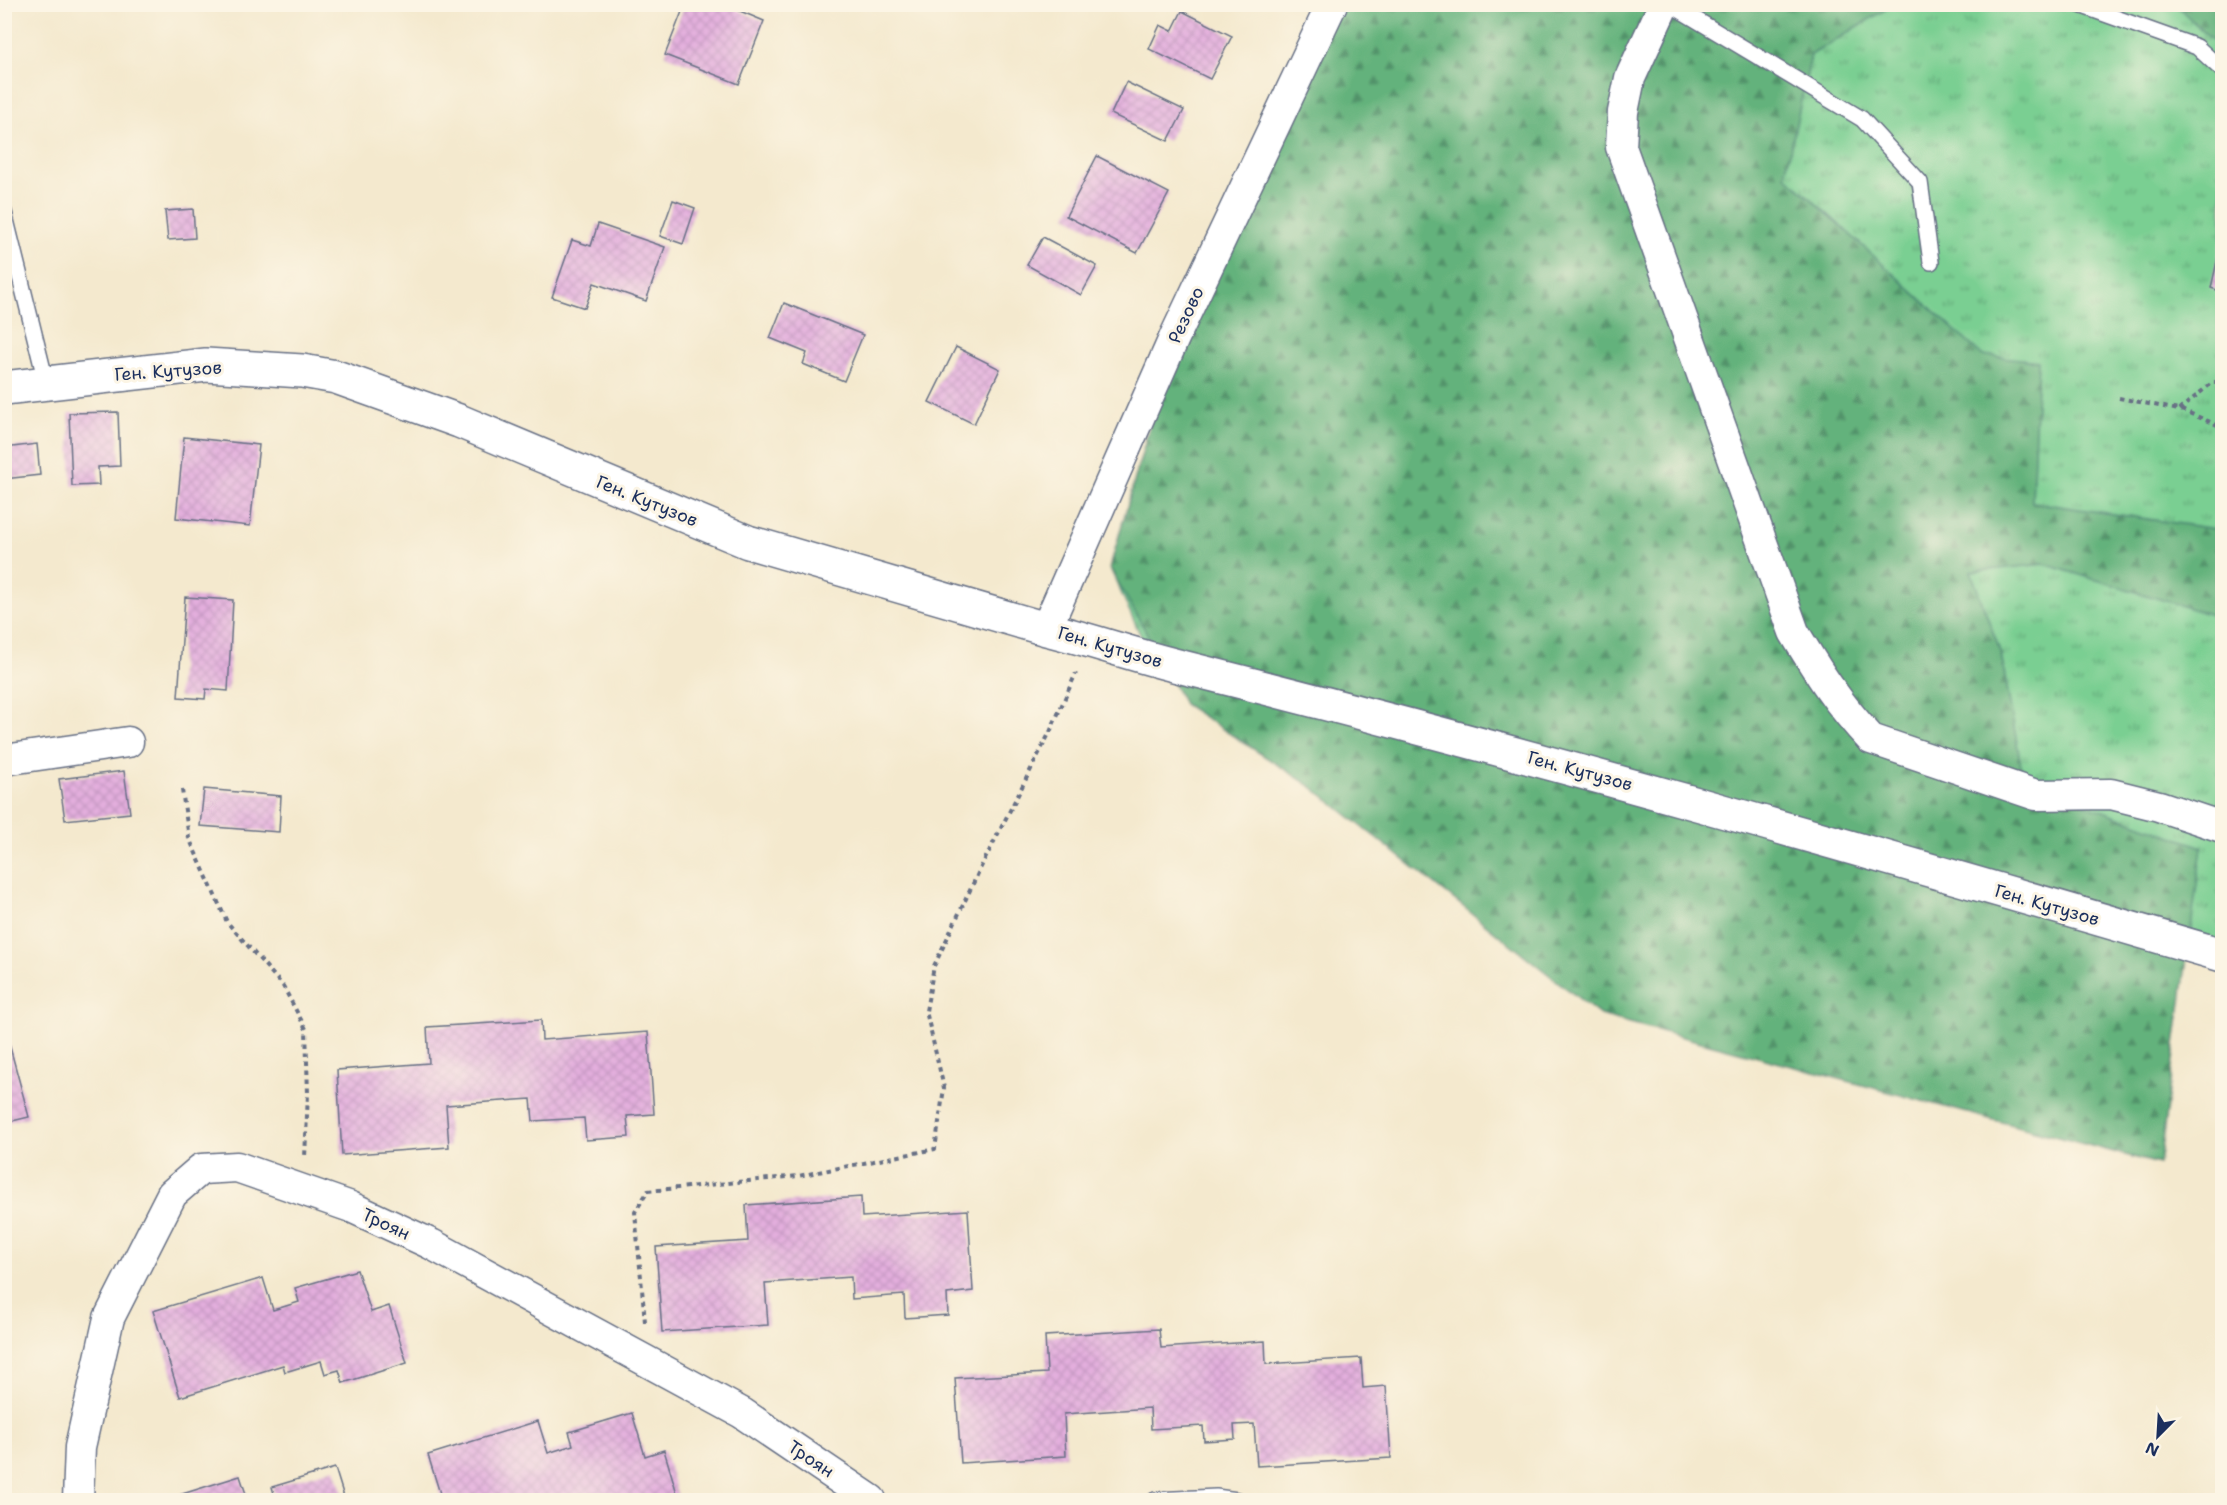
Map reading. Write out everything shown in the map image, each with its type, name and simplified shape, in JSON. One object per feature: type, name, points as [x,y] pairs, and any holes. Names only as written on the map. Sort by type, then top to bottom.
[{"type":"street","name":"Резово","points":[[1046,629],[1175,336],[1332,4]]},
{"type":"street","points":[[1664,4],[1630,78],[1623,112],[1621,147],[1794,632],[1825,685],[1871,739],[2036,795],[2111,794],[2223,826]]},
{"type":"street","name":"Ген. Кутузов","points":[[4,388],[206,365],[302,371],[336,377],[459,421],[748,542],[1046,629],[1090,639],[1152,660],[1391,719],[1660,793],[2223,956]]},
{"type":"street","points":[[4,760],[128,742]]},
{"type":"street","name":"Троян","points":[[78,1500],[80,1447],[109,1318],[172,1194],[201,1168],[237,1167],[351,1207],[431,1244],[742,1413],[872,1500]]},
{"type":"lane","points":[[1670,4],[1862,119],[1920,182],[1931,262]]},
{"type":"lane","points":[[2077,4],[2197,47],[2223,70]]},
{"type":"lane","points":[[4,212],[46,382]]},
{"type":"lane","points":[[1155,1500],[1216,1497],[1237,1500]]},
{"type":"path","points":[[2179,411],[2213,382],[2223,382]]},
{"type":"path","points":[[2119,398],[2179,411],[2223,428]]},
{"type":"path","points":[[650,1362],[635,1212],[648,1191],[798,1176],[935,1149],[944,1088],[926,1011],[934,966],[981,867],[1050,732],[1090,639]]},
{"type":"path","points":[[182,790],[189,838],[227,922],[283,986],[306,1029],[308,1094],[302,1190]]},
{"type":"green space","points":[[1332,5],[2222,5],[2222,955],[1152,660],[1110,568],[1175,336]]},
{"type":"green space","points":[[1332,5],[1893,5],[1811,55],[1785,175],[1982,355],[2038,361],[2032,502],[2222,530],[2222,618],[2044,564],[1971,572],[2001,654],[2024,782],[2202,847],[2159,1164],[1600,1015],[1312,787],[1184,704],[1110,568],[1175,336]]},
{"type":"green space","points":[[2176,5],[2222,5],[2222,50]]},
{"type":"building","points":[[685,4],[723,4],[764,21],[739,84],[665,55]]},
{"type":"building","points":[[1182,11],[1232,36],[1210,79],[1149,49],[1160,25],[1172,31]]},
{"type":"building","points":[[1126,82],[1184,110],[1168,141],[1111,114]]},
{"type":"building","points":[[1097,156],[1169,193],[1137,253],[1066,216]]},
{"type":"building","points":[[673,200],[695,208],[683,244],[660,236]]},
{"type":"building","points":[[193,209],[195,238],[168,240],[165,211]]},
{"type":"building","points":[[598,224],[665,247],[646,301],[594,283],[585,308],[552,297],[572,240],[591,246]]},
{"type":"building","points":[[1043,237],[1097,266],[1081,295],[1027,265]]},
{"type":"building","points":[[2222,239],[2222,292],[2211,288]]},
{"type":"building","points":[[784,303],[863,335],[844,381],[803,364],[807,353],[770,338]]},
{"type":"building","points":[[956,347],[1000,369],[974,424],[929,402]]},
{"type":"building","points":[[118,412],[120,466],[98,467],[99,485],[72,486],[69,413]]},
{"type":"building","points":[[184,437],[259,445],[250,526],[176,518]]},
{"type":"building","points":[[37,444],[40,475],[4,479],[4,448]]},
{"type":"building","points":[[185,597],[233,600],[228,691],[206,689],[205,699],[178,697]]},
{"type":"building","points":[[124,771],[130,813],[65,820],[59,779]]},
{"type":"building","points":[[204,789],[281,796],[279,832],[200,826]]},
{"type":"building","points":[[541,1020],[542,1040],[648,1032],[654,1114],[627,1116],[629,1137],[586,1140],[584,1118],[533,1121],[531,1099],[446,1105],[449,1147],[342,1155],[337,1070],[429,1063],[427,1027]]},
{"type":"building","points":[[4,1025],[29,1117],[4,1123]]},
{"type":"building","points":[[861,1197],[862,1217],[968,1210],[973,1291],[947,1294],[948,1315],[905,1318],[904,1295],[852,1299],[851,1277],[765,1283],[768,1325],[662,1332],[656,1247],[748,1241],[746,1205]]},
{"type":"building","points":[[357,1270],[371,1312],[389,1306],[407,1363],[343,1383],[339,1370],[325,1374],[321,1361],[285,1372],[283,1365],[180,1397],[153,1311],[263,1278],[273,1310],[299,1302],[295,1288]]},
{"type":"building","points":[[1159,1329],[1161,1348],[1265,1341],[1266,1364],[1361,1358],[1363,1388],[1386,1386],[1391,1458],[1257,1466],[1254,1424],[1234,1425],[1235,1439],[1204,1441],[1203,1426],[1151,1429],[1150,1408],[1064,1414],[1066,1456],[961,1463],[955,1378],[1047,1373],[1045,1336]]},
{"type":"building","points":[[632,1413],[645,1456],[664,1450],[679,1500],[442,1500],[428,1455],[538,1421],[548,1453],[573,1445],[569,1432]]},
{"type":"building","points":[[335,1468],[345,1500],[276,1500],[272,1487]]},
{"type":"building","points":[[240,1476],[248,1500],[163,1500]]}]
